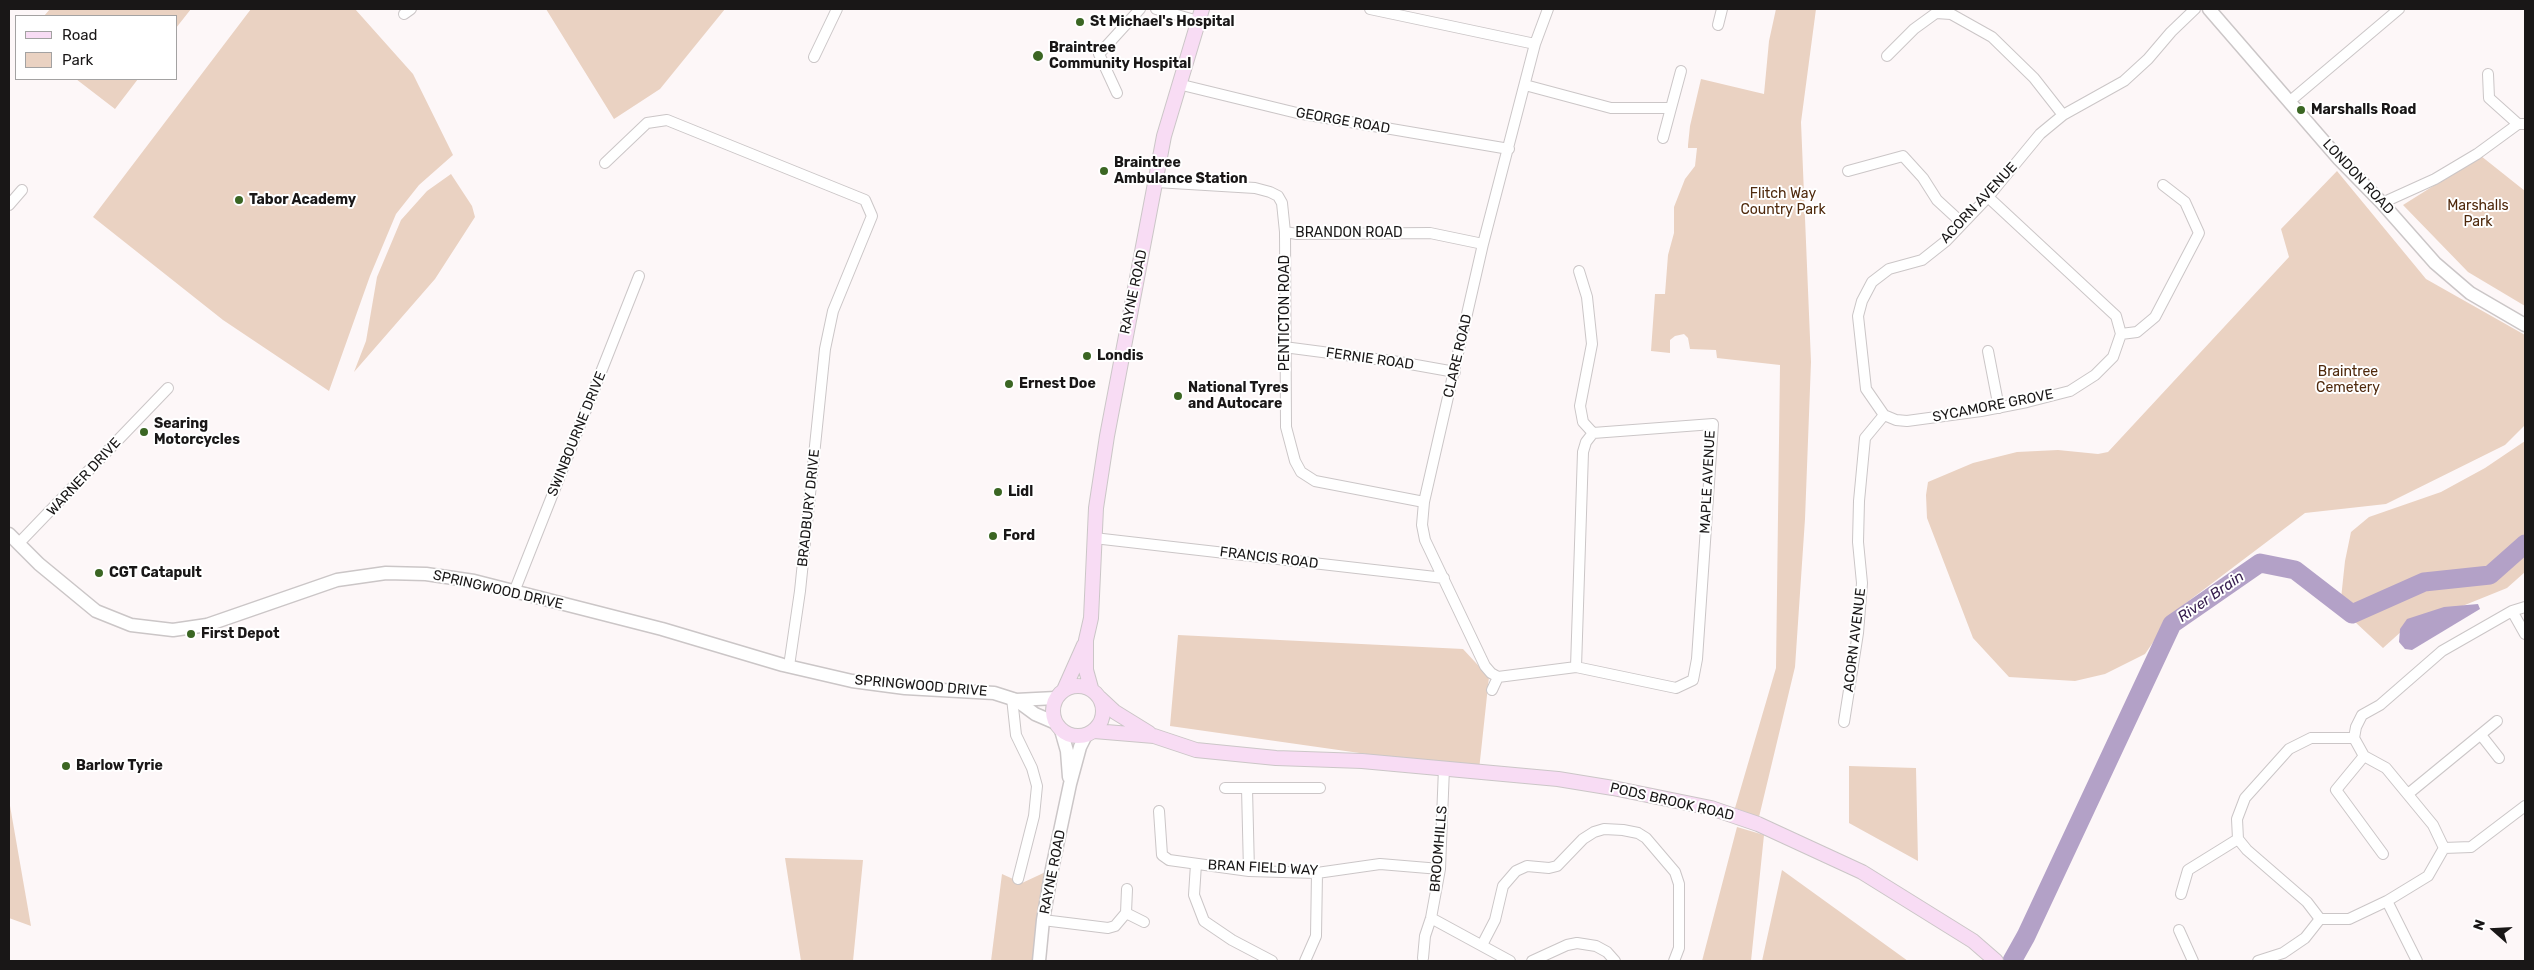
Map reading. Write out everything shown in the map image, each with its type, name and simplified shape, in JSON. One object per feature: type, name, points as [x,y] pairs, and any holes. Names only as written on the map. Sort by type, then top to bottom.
[{"type":"main road","name":"RAYNE ROAD","points":[[1090,733],[1103,716],[1086,670],[1086,640],[1091,618],[1094,538],[1107,436],[1164,136],[1200,15]]},
{"type":"main road","name":"RAYNE ROAD","points":[[1058,726],[1053,714],[1060,694],[1086,640]]},
{"type":"main road","points":[[1060,694],[1077,685],[1096,693],[1115,712],[1154,736]]},
{"type":"main road","points":[[1058,726],[1069,734],[1154,736]]},
{"type":"main road","name":"PODS BROOK ROAD","points":[[1154,736],[1196,750],[1276,758],[1362,761],[1567,780],[1711,808],[1795,840],[1862,872],[1976,944],[1996,961]]},
{"type":"street","points":[[814,57],[825,47],[837,9]]},
{"type":"street","points":[[1117,93],[1099,54],[1140,9]]},
{"type":"street","points":[[1156,9],[1200,15]]},
{"type":"street","points":[[1370,9],[1535,44]]},
{"type":"street","name":"CLARE ROAD","points":[[1498,677],[1485,666],[1425,540],[1422,524],[1424,502],[1483,244],[1510,149],[1535,44],[1548,9]]},
{"type":"street","points":[[1718,25],[1722,9]]},
{"type":"street","name":"ACORN AVENUE","points":[[1844,722],[1858,633],[1862,583],[1858,542],[1859,501],[1866,438],[1884,415],[1866,389],[1858,316],[1862,301],[1872,282],[1889,269],[1922,260],[1988,197],[2040,134],[2063,115],[2124,81],[2148,59],[2171,32],[2195,9]]},
{"type":"street","name":"LONDON ROAD","points":[[2209,9],[2339,159],[2442,269],[2470,293],[2525,325]]},
{"type":"street","points":[[2290,102],[2399,9]]},
{"type":"street","points":[[1887,56],[1914,29],[1936,13],[1951,14],[1970,23],[2000,44],[2034,78],[2063,115]]},
{"type":"street","points":[[1663,138],[1680,71]]},
{"type":"street","points":[[2382,203],[2435,179],[2522,124],[2489,98],[2488,74]]},
{"type":"street","name":"GEORGE ROAD","points":[[1178,84],[1297,113],[1510,149]]},
{"type":"street","points":[[1525,85],[1611,108],[1671,108]]},
{"type":"street","name":"BRADBURY DRIVE","points":[[605,163],[647,123],[667,120],[865,200],[872,216],[833,311],[825,349],[800,583],[789,666]]},
{"type":"street","points":[[1848,171],[1903,156],[1923,178],[1937,200],[1962,223]]},
{"type":"street","name":"BRANDON ROAD","points":[[1156,182],[1255,188],[1270,192],[1278,196],[1282,203],[1284,232],[1297,234],[1430,233],[1483,244]]},
{"type":"street","points":[[1988,197],[2104,303],[2116,316],[2121,334],[2137,332],[2155,317],[2199,233],[2185,202],[2163,185]]},
{"type":"street","points":[[9,205],[22,190]]},
{"type":"street","name":"PENTICTON ROAD","points":[[1284,232],[1286,427],[1290,448],[1301,472],[1315,481],[1329,485],[1424,502]]},
{"type":"street","points":[[1492,690],[1498,677],[1576,667],[1583,452],[1586,442],[1593,433],[1583,422],[1580,406],[1592,337],[1587,297],[1579,271]]},
{"type":"street","name":"SWINBOURNE DRIVE","points":[[514,592],[639,276]]},
{"type":"street","name":"SYCAMORE GROVE","points":[[1884,415],[1896,420],[1907,421],[1999,408],[2070,391],[2095,375],[2114,358],[2121,334]]},
{"type":"street","name":"FERNIE ROAD","points":[[1284,347],[1399,362],[1455,372]]},
{"type":"street","points":[[1988,351],[1999,408]]},
{"type":"street","name":"WARNER DRIVE","points":[[19,543],[168,388]]},
{"type":"street","name":"MAPLE AVENUE","points":[[1576,667],[1676,688],[1693,680],[1698,659],[1713,424],[1593,433]]},
{"type":"street","name":"SPRINGWOOD DRIVE","points":[[9,534],[39,564],[96,611],[131,625],[174,630],[207,625],[337,580],[386,573],[426,574],[474,581],[662,629],[789,666],[852,680],[905,688],[994,693],[1014,699],[1058,726]]},
{"type":"street","name":"FRANCIS ROAD","points":[[1094,538],[1444,578]]},
{"type":"street","points":[[2444,848],[2433,825],[2386,768],[2364,756],[2354,738],[2356,727],[2362,715],[2380,705],[2442,651],[2512,611],[2525,607]]},
{"type":"street","points":[[2512,611],[2525,634]]},
{"type":"street","name":"SPRINGWOOD DRIVE","points":[[1014,699],[1060,694]]},
{"type":"street","points":[[1014,699],[1016,735],[1032,768],[1038,786],[1034,816],[1018,879]]},
{"type":"street","points":[[2408,794],[2497,722]]},
{"type":"street","name":"RAYNE ROAD","points":[[1058,726],[1067,751],[1070,784]]},
{"type":"street","name":"RAYNE ROAD","points":[[1039,961],[1043,920],[1070,784],[1080,747],[1090,733]]},
{"type":"street","points":[[2480,735],[2499,758]]},
{"type":"street","points":[[2354,738],[2310,738],[2289,749],[2245,798],[2237,819],[2238,839],[2246,850],[2307,902],[2320,918],[2349,919],[2387,902],[2428,876],[2444,848]]},
{"type":"street","points":[[2364,756],[2336,790],[2383,854]]},
{"type":"street","name":"BROOMHILLS","points":[[1423,958],[1425,936],[1431,918],[1440,870],[1444,768]]},
{"type":"street","points":[[1225,788],[1320,788]]},
{"type":"street","points":[[1247,788],[1249,870]]},
{"type":"street","points":[[2444,848],[2471,847],[2525,806]]},
{"type":"street","name":"BRAN FIELD WAY","points":[[1159,810],[1162,855],[1169,860],[1249,870],[1317,873],[1380,864],[1440,870]]},
{"type":"street","points":[[1482,945],[1495,920],[1503,886],[1516,871],[1527,866],[1549,868],[1557,866],[1583,839],[1594,832],[1623,830],[1638,833],[1646,838],[1675,872],[1679,884],[1679,948],[1674,961]]},
{"type":"street","points":[[2181,894],[2188,870],[2238,839]]},
{"type":"street","points":[[1196,864],[1194,895],[1204,921],[1232,940],[1272,961]]},
{"type":"street","points":[[1305,961],[1316,936],[1317,873]]},
{"type":"street","points":[[1043,920],[1108,928],[1115,926],[1126,913],[1127,889]]},
{"type":"street","points":[[2387,902],[2417,961]]},
{"type":"street","points":[[1126,913],[1144,922]]},
{"type":"street","points":[[1431,918],[1510,961]]},
{"type":"street","points":[[2261,961],[2283,953],[2305,938],[2320,918]]},
{"type":"street","points":[[2179,930],[2193,961]]},
{"type":"street","points":[[1532,961],[1567,944],[1577,943],[1596,946],[1607,952],[1615,961]]},
{"type":"green space","points":[[50,9],[191,9],[178,25],[178,15],[45,15]]},
{"type":"green space","name":"Tabor Academy","points":[[251,9],[355,9],[413,74],[453,155],[419,185],[396,214],[370,276],[329,391],[223,320],[93,217]]},
{"type":"green space","points":[[546,9],[725,9],[660,89],[614,119]]},
{"type":"green space","name":"Flitch Way Country Park","points":[[1776,9],[1816,9],[1801,122],[1811,362],[1805,519],[1795,667],[1759,817],[1735,808],[1776,668],[1780,365],[1717,358],[1716,350],[1690,349],[1688,338],[1684,334],[1675,336],[1670,340],[1670,353],[1651,351],[1655,294],[1665,294],[1668,255],[1674,233],[1674,207],[1685,179],[1695,166],[1697,148],[1688,148],[1688,145],[1690,126],[1701,79],[1764,94],[1769,41]]},
{"type":"green space","points":[[77,80],[137,80],[115,109]]},
{"type":"green space","name":"Marshalls Park","points":[[2481,156],[2525,191],[2525,306],[2468,272],[2403,205]]},
{"type":"green space","name":"Braintree Cemetery","points":[[2337,171],[2426,279],[2525,335],[2525,425],[2505,445],[2386,504],[2305,513],[2174,612],[2145,654],[2105,674],[2075,681],[2009,677],[1973,638],[1927,518],[1926,495],[1928,482],[1973,463],[2017,452],[2058,450],[2098,454],[2108,452],[2289,257],[2281,229]]},
{"type":"green space","points":[[451,174],[472,206],[475,217],[435,279],[354,372],[366,341],[377,277],[401,220],[427,191]]},
{"type":"green space","points":[[2525,441],[2525,572],[2507,588],[2403,630],[2383,648],[2340,608],[2345,561],[2351,532],[2369,517],[2441,492],[2485,468]]},
{"type":"green space","points":[[1178,635],[1463,649],[1489,677],[1479,770],[1170,726]]},
{"type":"green space","points":[[1849,766],[1916,768],[1918,861],[1849,823]]},
{"type":"green space","points":[[9,800],[31,926],[9,918]]},
{"type":"green space","points":[[1737,827],[1764,835],[1751,961],[1702,961]]},
{"type":"green space","points":[[785,858],[863,860],[853,961],[801,961]]},
{"type":"green space","points":[[1052,869],[1041,961],[991,961],[1002,874],[1022,883]]},
{"type":"green space","points":[[1782,870],[1908,961],[1762,961]]},
{"type":"shaded area","points":[[2478,604],[2480,609],[2412,650],[2405,649],[2399,642],[2400,629],[2407,619],[2444,607]]},
{"type":"waterway","name":"River Brain","points":[[2012,961],[2026,936],[2172,624],[2260,563],[2295,570],[2352,614],[2424,582],[2490,575],[2525,544]]},
{"type":"place","name":"St Michael's Hospital","points":[[1080,22]]},
{"type":"place","name":"Braintree Community Hospital","points":[[1038,56]]},
{"type":"place","name":"Marshalls Road","points":[[2301,110]]},
{"type":"place","name":"Braintree Ambulance Station","points":[[1104,171]]},
{"type":"place","name":"Tabor Academy","points":[[239,200]]},
{"type":"place","name":"Londis","points":[[1087,356]]},
{"type":"place","name":"Ernest Doe","points":[[1009,384]]},
{"type":"place","name":"National Tyres and Autocare","points":[[1178,396]]},
{"type":"place","name":"Searing Motorcycles","points":[[144,432]]},
{"type":"place","name":"Lidl","points":[[998,492]]},
{"type":"place","name":"Ford","points":[[993,536]]},
{"type":"place","name":"CGT Catapult","points":[[99,573]]},
{"type":"place","name":"First Depot","points":[[191,634]]},
{"type":"place","name":"Barlow Tyrie","points":[[66,766]]}]
